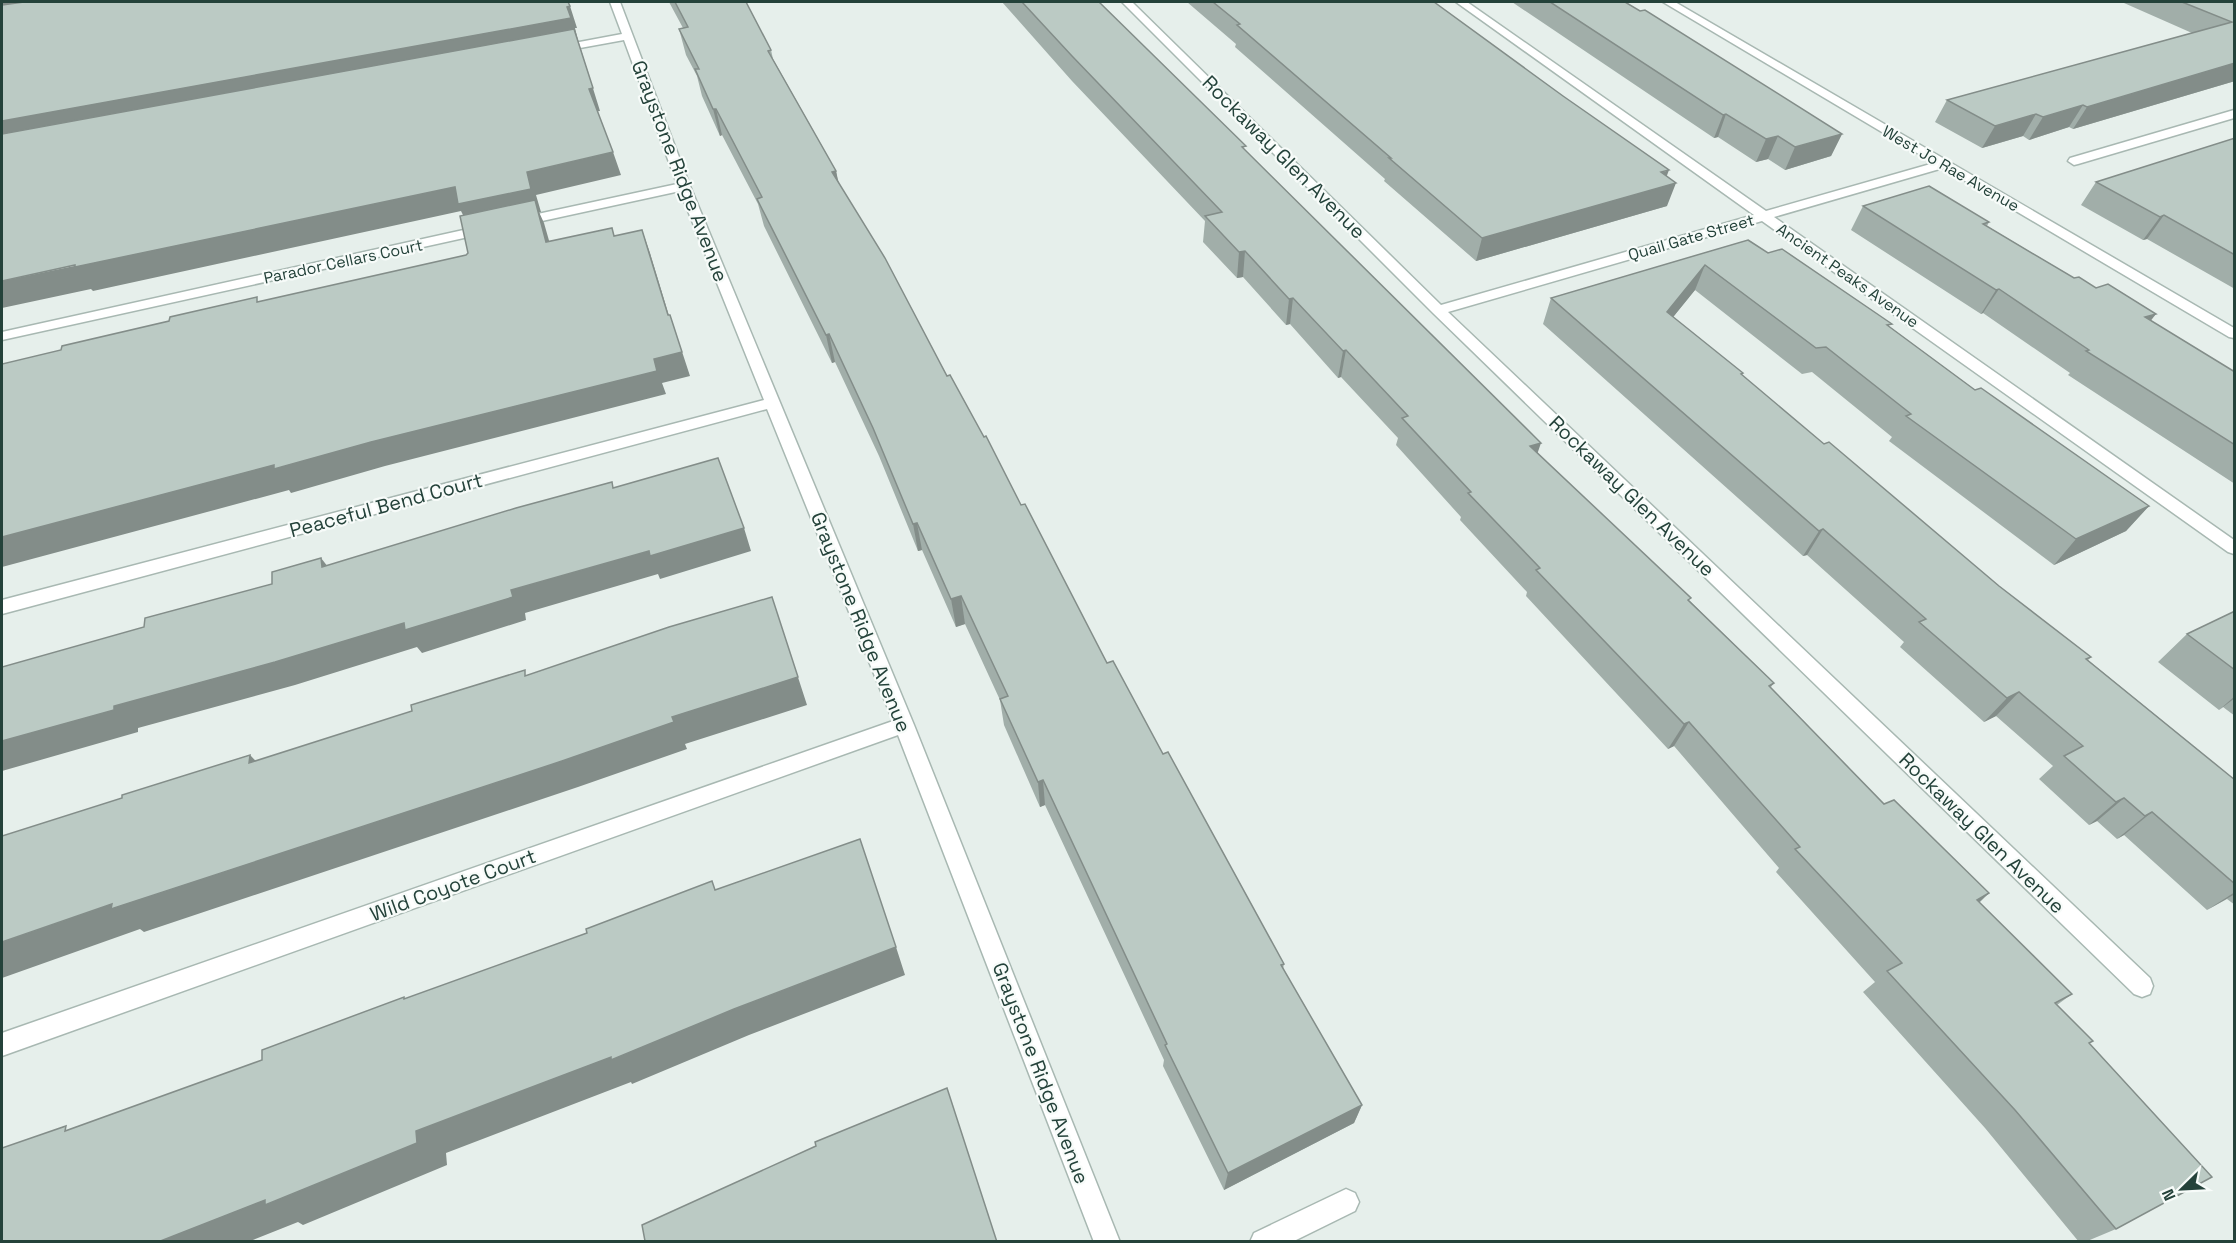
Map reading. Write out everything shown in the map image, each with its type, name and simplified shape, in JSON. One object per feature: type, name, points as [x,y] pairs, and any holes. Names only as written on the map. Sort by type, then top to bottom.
[{"type":"street","name":"Graystone Ridge Avenue","points":[[615,2],[684,186],[904,724],[1107,1242]]},
{"type":"street","name":"Rockaway Glen Avenue","points":[[1127,2],[1438,310],[2142,986]]},
{"type":"street","name":"Ancient Peaks Avenue","points":[[1461,2],[2235,548]]},
{"type":"street","name":"West Jo Rae Avenue","points":[[1668,2],[2235,334]]},
{"type":"street","points":[[548,51],[629,36]]},
{"type":"street","points":[[2074,162],[2235,114]]},
{"type":"street","name":"Quail Gate Street","points":[[1438,310],[1944,164]]},
{"type":"street","name":"Parador Cellars Court","points":[[2,336],[684,186]]},
{"type":"street","name":"Peaceful Bend Court","points":[[2,607],[771,403]]},
{"type":"street","name":"Wild Coyote Court","points":[[2,1045],[904,724]]},
{"type":"street","points":[[1263,1242],[1346,1202]]},
{"type":"building","points":[[24,2],[568,2],[570,6],[567,7],[571,18],[2,121],[2,5]]},
{"type":"building","points":[[675,2],[746,2],[771,50],[768,51],[836,171],[832,172],[885,258],[947,376],[950,375],[984,437],[986,436],[1021,505],[1025,504],[1107,663],[1113,661],[1163,754],[1168,752],[1284,964],[1281,965],[1362,1105],[1228,1173],[1165,1045],[1167,1044],[1043,780],[1038,782],[1000,699],[1008,696],[961,596],[951,599],[917,523],[913,524],[873,428],[829,334],[826,335],[757,199],[762,197],[716,109],[713,109],[695,69],[699,69],[679,29],[688,27]]},
{"type":"building","points":[[1022,2],[1099,2],[1246,146],[1242,147],[1541,443],[1530,446],[1691,598],[1688,600],[1774,683],[1769,686],[1884,804],[1894,800],[1989,893],[1977,900],[2072,994],[2055,1003],[2093,1041],[2089,1043],[2212,1177],[2116,1229],[2015,1110],[1887,971],[1902,963],[1795,849],[1800,847],[1689,722],[1684,724],[1536,570],[1540,568],[1468,493],[1471,492],[1402,418],[1408,416],[1346,350],[1343,351],[1293,298],[1289,299],[1245,251],[1239,252],[1205,216],[1222,212]]},
{"type":"building","points":[[1213,2],[1434,2],[1669,170],[1661,172],[1676,183],[1482,238]]},
{"type":"building","points":[[1550,2],[1625,2],[1640,11],[1645,10],[1842,134],[1795,147],[1778,136],[1766,139],[1726,114],[1723,115]]},
{"type":"building","points":[[2182,2],[2235,2],[2235,63],[2087,107],[2083,105],[2043,117],[2036,114],[1995,126],[1947,100],[2232,22]]},
{"type":"building","points":[[574,29],[593,88],[589,89],[613,152],[527,172],[531,189],[458,204],[455,187],[2,281],[2,134]]},
{"type":"building","points":[[2235,138],[2235,255],[2164,215],[2160,217],[2096,182]]},
{"type":"building","points":[[1929,186],[1989,222],[1983,224],[2074,278],[2079,277],[2096,288],[2108,284],[2156,314],[2145,317],[2235,372],[2235,445],[2086,351],[2089,350],[1999,289],[1996,290],[1863,206]]},
{"type":"building","points":[[535,200],[546,242],[612,228],[614,236],[642,230],[682,352],[654,359],[657,371],[371,442],[274,469],[274,465],[2,537],[2,364],[61,350],[62,346],[169,321],[170,317],[257,297],[257,302],[466,255],[468,253],[460,216]]},
{"type":"building","points":[[1748,240],[1768,253],[1782,249],[1892,324],[1887,325],[1975,390],[1981,388],[2149,506],[2076,539],[1906,416],[1911,414],[1826,347],[1816,348],[1705,265],[1667,312],[1743,373],[1741,374],[1824,444],[1829,442],[1999,586],[2091,657],[2086,659],[2235,780],[2235,884],[2152,812],[2145,816],[2124,798],[2116,802],[2064,756],[2083,746],[2019,692],[2007,698],[1919,622],[1926,619],[1823,529],[1819,531],[1551,298]]},
{"type":"building","points":[[718,458],[744,528],[650,556],[649,551],[511,590],[513,597],[405,630],[404,623],[275,662],[114,706],[114,710],[2,741],[2,667],[144,627],[145,618],[272,584],[272,572],[321,558],[322,567],[516,508],[612,482],[613,488]]},
{"type":"building","points":[[772,597],[798,677],[672,717],[674,722],[562,761],[111,909],[112,904],[2,942],[2,836],[250,755],[249,763],[412,711],[411,705],[525,670],[525,676],[669,627]]},
{"type":"building","points":[[2235,611],[2235,670],[2187,634]]},
{"type":"building","points":[[860,839],[896,947],[734,1009],[611,1060],[611,1057],[416,1131],[417,1143],[265,1205],[265,1200],[158,1242],[2,1242],[2,1148],[66,1126],[65,1131],[262,1060],[262,1050],[587,933],[586,929],[712,881],[715,890]]},
{"type":"building","points":[[947,1088],[997,1242],[644,1242],[642,1225],[816,1146],[815,1142]]}]
